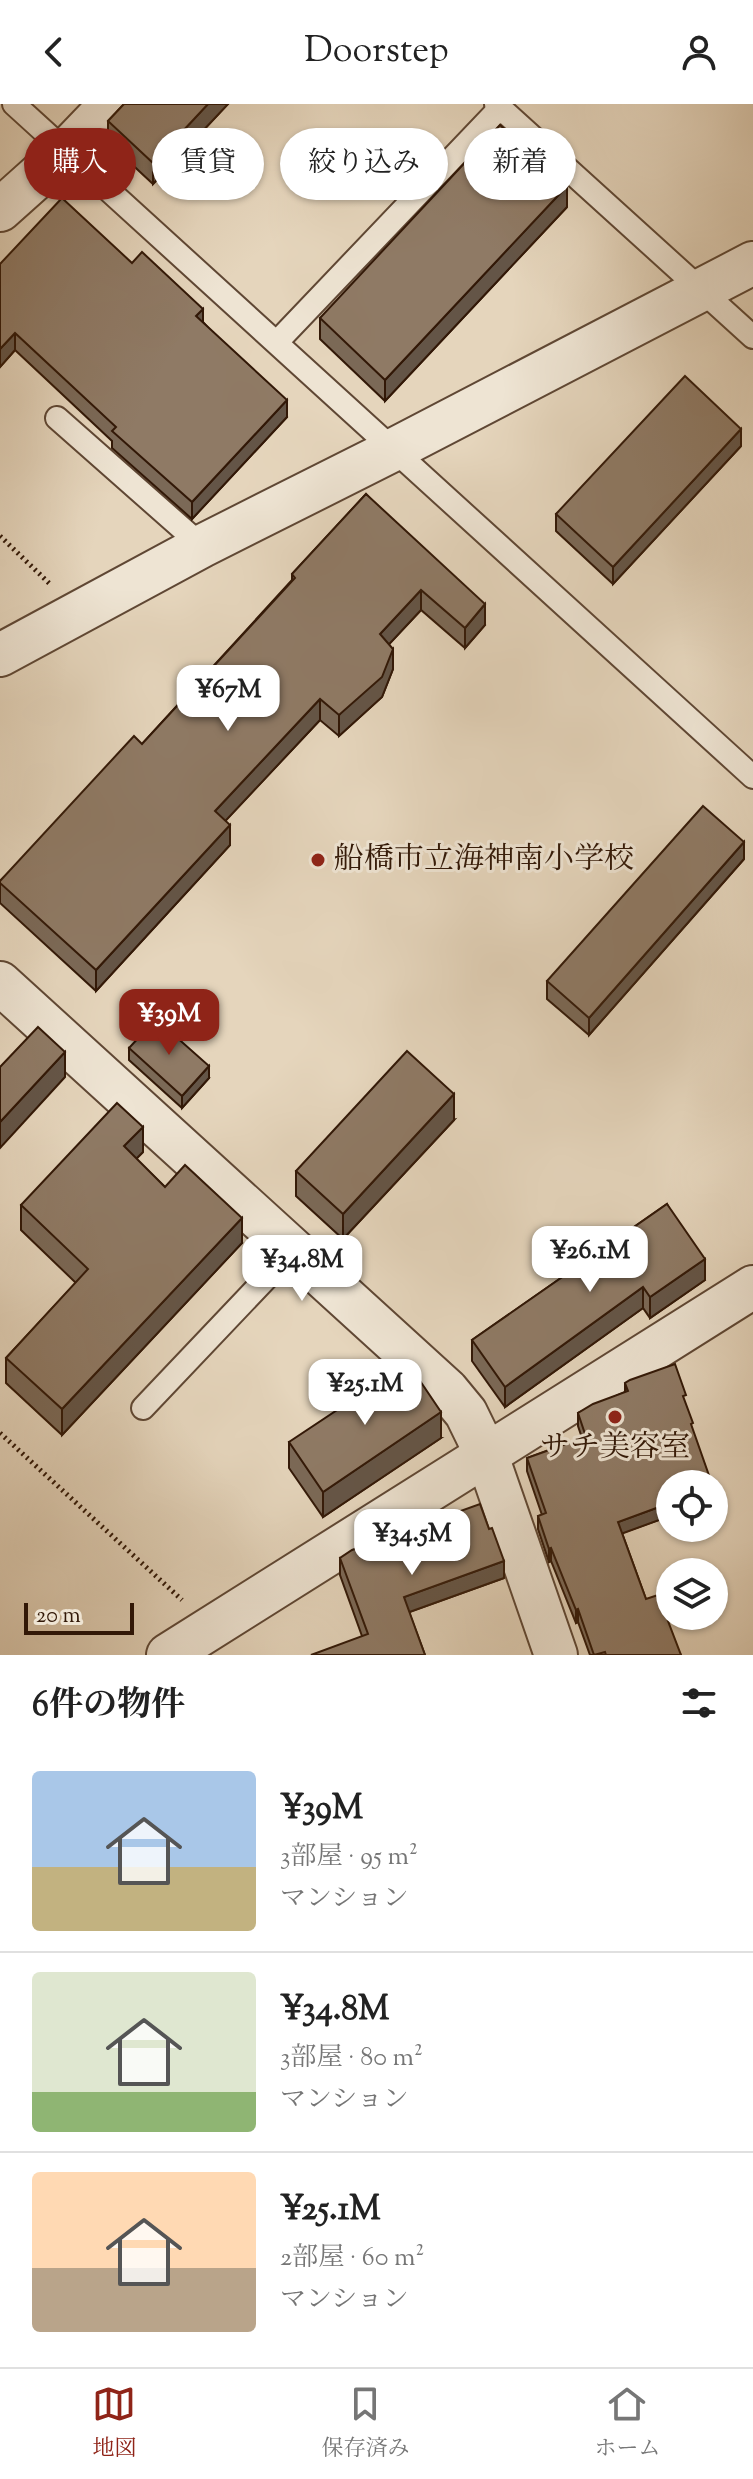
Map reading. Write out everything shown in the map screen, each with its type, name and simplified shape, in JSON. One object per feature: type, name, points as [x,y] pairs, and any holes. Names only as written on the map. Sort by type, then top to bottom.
[{"type":"street","points":[[88,128],[111,104]]},
{"type":"street","points":[[0,210],[24,189]]},
{"type":"street","points":[[0,655],[202,546],[753,263]]},
{"type":"street","points":[[0,983],[447,1390],[466,1413],[487,1456],[556,1655]]},
{"type":"street","points":[[181,1647],[753,1287]]},
{"type":"lane","points":[[14,104],[41,128]]},
{"type":"lane","points":[[277,342],[498,106],[753,337]]},
{"type":"lane","points":[[120,200],[753,777]]},
{"type":"lane","points":[[57,418],[202,546]]},
{"type":"lane","points":[[143,1408],[293,1250]]},
{"type":"path","points":[[0,536],[81,613]]},
{"type":"path","points":[[0,1433],[184,1602],[181,1647]]},
{"type":"building","points":[[124,104],[208,104],[186,128],[152,128],[152,162],[136,147],[136,128],[116,128],[108,121]]},
{"type":"building","points":[[464,164],[464,200],[554,200],[385,380],[320,318],[430,200],[448,200],[448,181]]},
{"type":"building","points":[[60,200],[64,200],[132,263],[142,252],[203,309],[196,316],[287,400],[192,502],[112,431],[116,427],[15,333],[0,349],[0,264]]},
{"type":"building","points":[[685,376],[741,429],[613,567],[556,514]]},
{"type":"building","points":[[366,494],[485,604],[465,628],[421,590],[380,634],[393,649],[382,677],[339,715],[320,699],[215,811],[230,825],[96,970],[0,881],[134,736],[142,744],[295,578],[292,574]]},
{"type":"building","points":[[703,806],[744,842],[589,1018],[547,981]]},
{"type":"building","points":[[156,1019],[209,1066],[182,1096],[129,1048]]},
{"type":"building","points":[[38,1027],[65,1052],[0,1122],[0,1067]]},
{"type":"building","points":[[407,1051],[454,1094],[343,1214],[296,1171]]},
{"type":"building","points":[[117,1103],[143,1127],[124,1146],[165,1187],[185,1165],[242,1218],[62,1409],[6,1358],[88,1269],[21,1205]]},
{"type":"building","points":[[667,1204],[705,1259],[650,1297],[643,1287],[505,1387],[472,1340]]},
{"type":"building","points":[[408,1363],[441,1412],[323,1492],[289,1442]]},
{"type":"building","points":[[675,1364],[707,1470],[656,1470],[656,1508],[618,1522],[646,1599],[656,1596],[656,1630],[671,1630],[681,1655],[606,1655],[605,1652],[594,1655],[578,1609],[549,1549],[538,1516],[546,1513],[527,1458],[586,1437],[578,1413],[628,1391],[625,1383]]},
{"type":"building","points":[[480,1504],[504,1561],[404,1597],[425,1655],[311,1655],[368,1634],[340,1558],[352,1550]]},
{"type":"place","name":"船橋市立海神南小学校","points":[[318,860]]},
{"type":"place","name":"サチ美容室","points":[[615,1417]]}]
